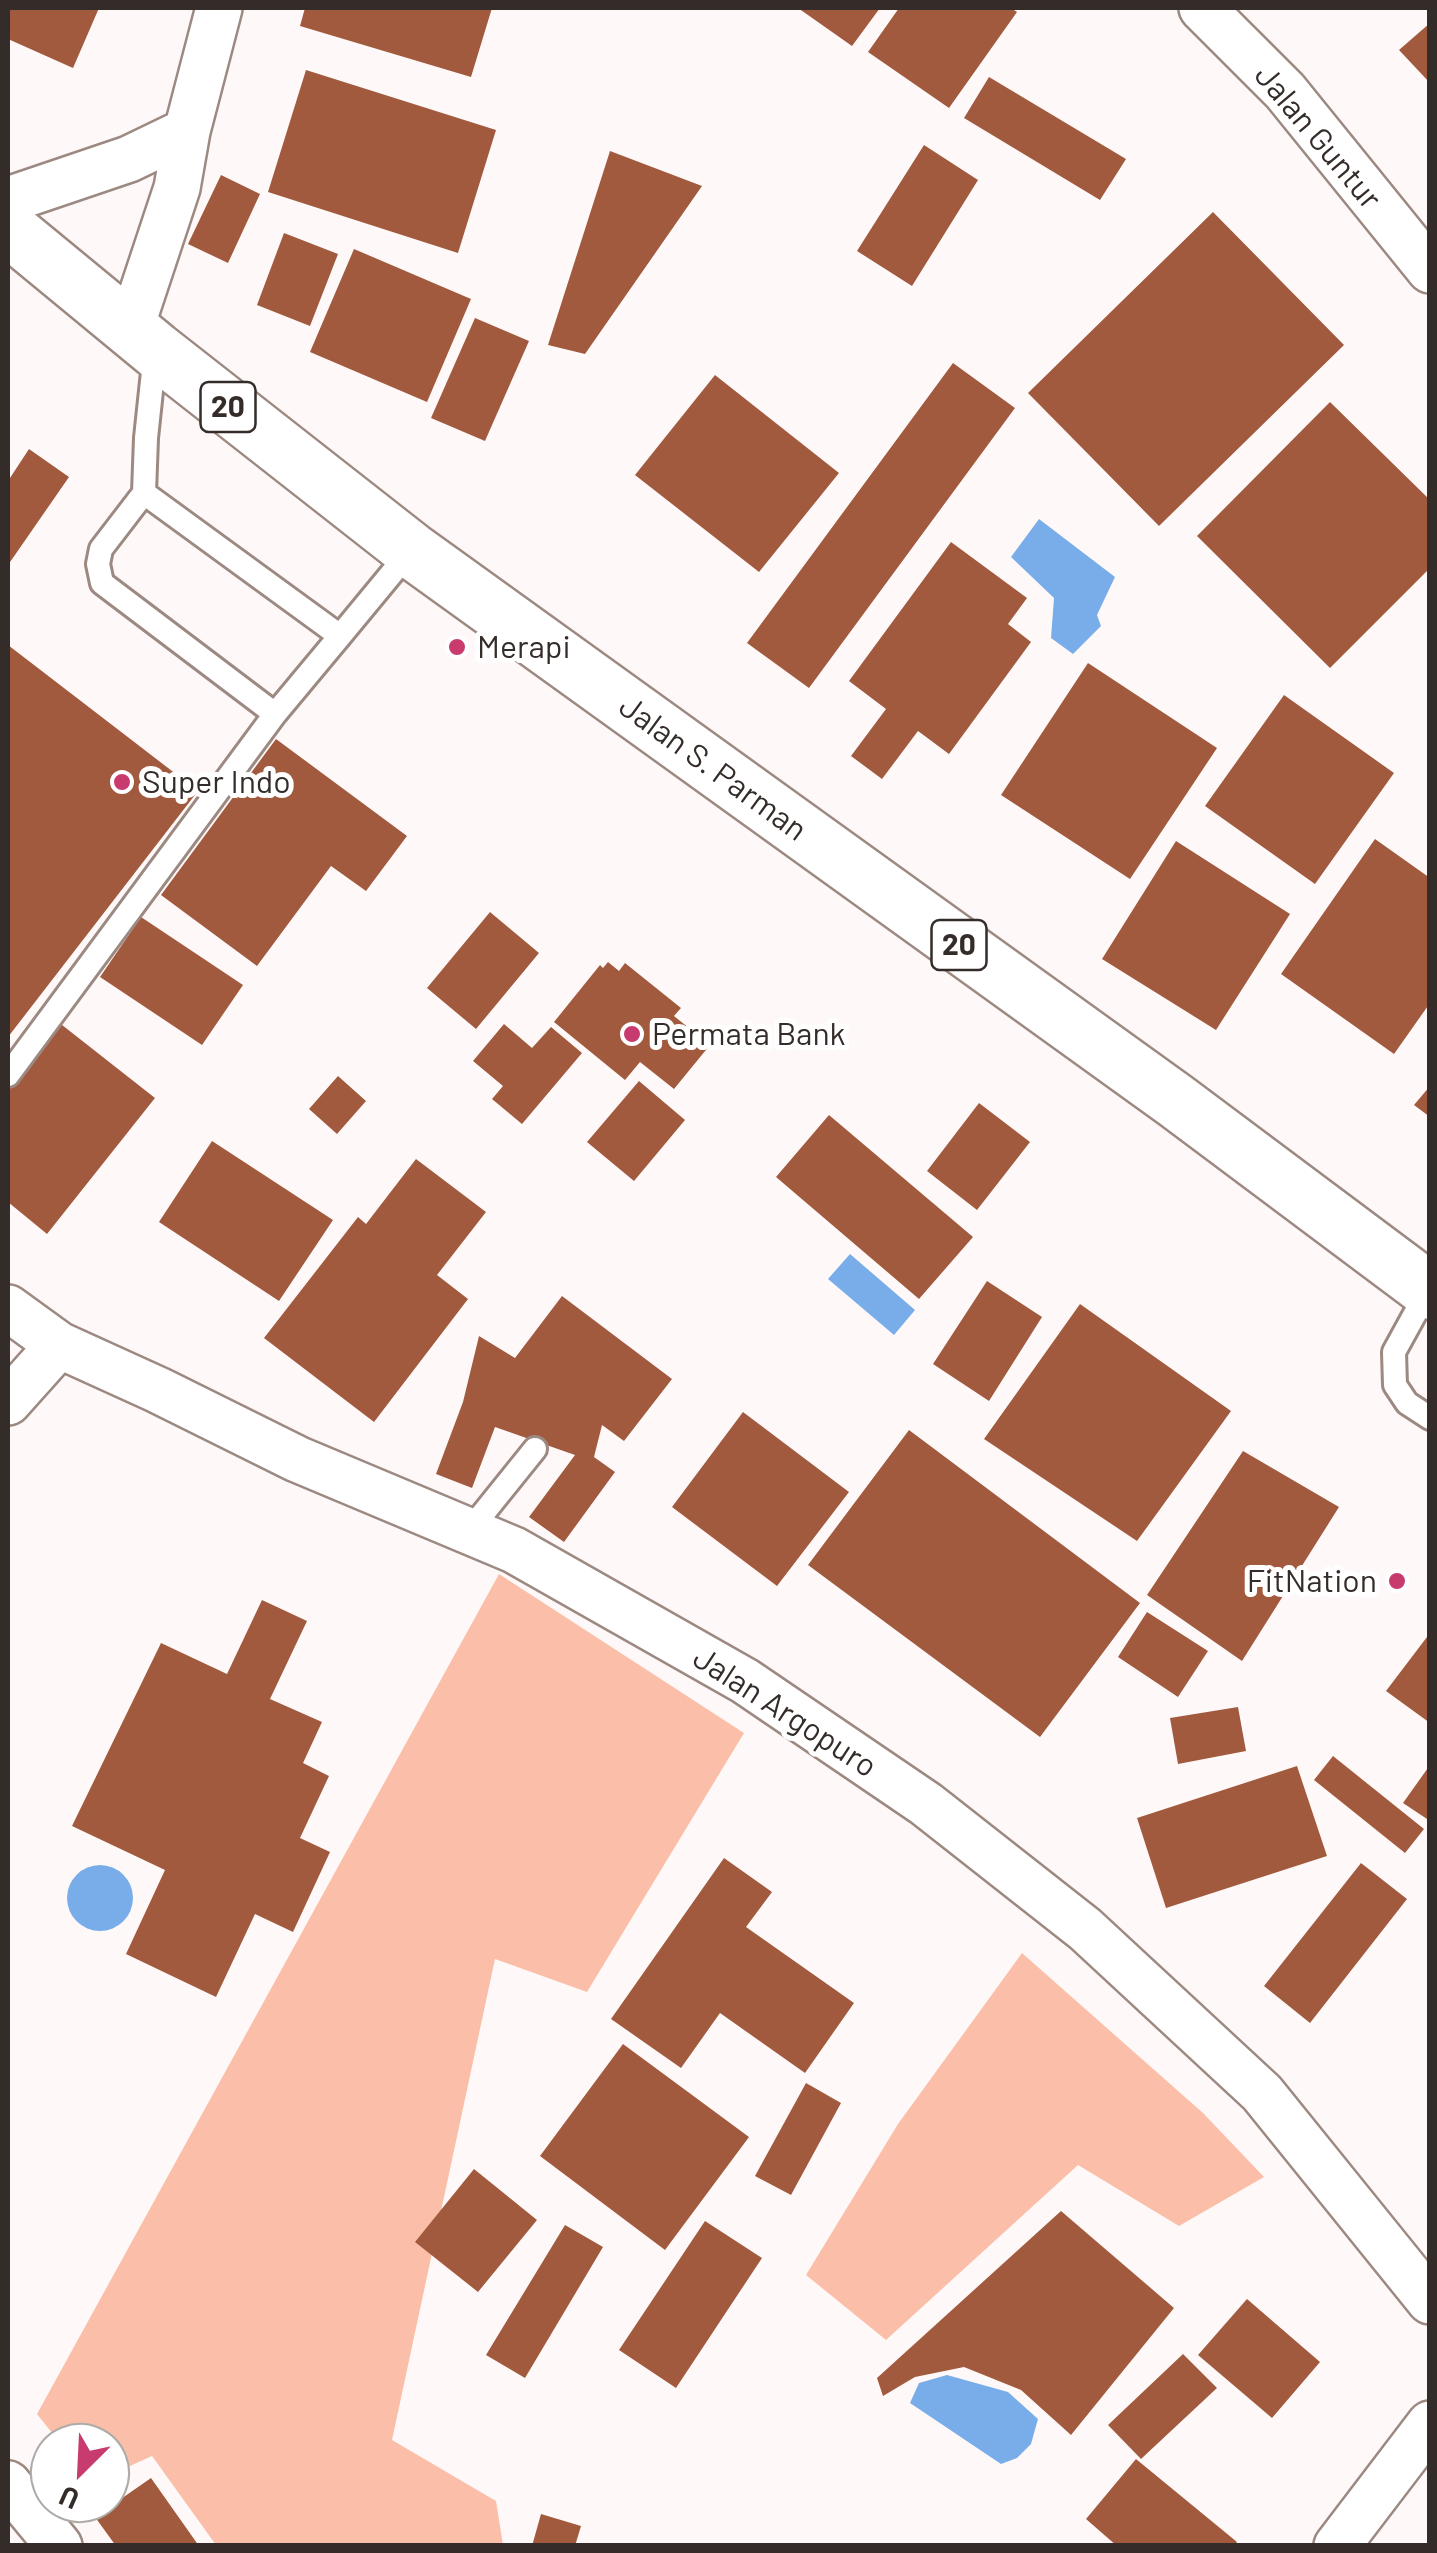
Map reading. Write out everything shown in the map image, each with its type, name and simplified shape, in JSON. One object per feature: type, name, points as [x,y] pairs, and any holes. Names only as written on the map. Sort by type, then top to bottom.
[{"type":"highway","name":"Jalan S. Parman","points":[[8,228],[143,340],[411,550],[1176,1102],[1429,1291]]},
{"type":"street","points":[[143,340],[219,8]]},
{"type":"street","name":"Jalan Guntur","points":[[1202,8],[1285,91],[1430,270]]},
{"type":"street","points":[[8,200],[129,159],[188,131]]},
{"type":"street","name":"Jalan Argopuro","points":[[8,1308],[59,1345],[296,1460],[514,1550],[744,1681],[926,1804],[1070,1918],[1262,2094],[1430,2300]]},
{"type":"street","points":[[8,1402],[59,1345]]},
{"type":"street","points":[[1337,2546],[1430,2424]]},
{"type":"street","points":[[8,2484],[59,2546]]},
{"type":"lane","points":[[143,340],[144,493],[101,549],[98,564],[102,582],[275,714]]},
{"type":"lane","points":[[144,493],[340,636]]},
{"type":"lane","points":[[8,1074],[275,714],[411,550]]},
{"type":"lane","points":[[1429,1291],[1394,1352],[1395,1385],[1407,1402],[1430,1418]]},
{"type":"lane","points":[[469,1531],[534,1449]]},
{"type":"shaded area","points":[[499,1574],[744,1733],[587,1992],[495,1959],[392,2440],[496,2501],[503,2545],[216,2545],[152,2456],[130,2466],[130,2423],[44,2423],[37,2414]]},
{"type":"shaded area","points":[[1022,1953],[1203,2113],[1264,2177],[1179,2226],[1078,2165],[886,2340],[806,2275],[898,2124]]},
{"type":"water","points":[[1039,519],[1115,577],[1097,615],[1101,626],[1073,654],[1051,638],[1054,598],[1011,557]]},
{"type":"water","points":[[850,1254],[915,1310],[894,1335],[828,1279]]},
{"type":"water","points":[[100,1865],[113,1867],[123,1875],[131,1885],[131,1911],[123,1921],[113,1929],[100,1931],[87,1929],[77,1921],[69,1911],[67,1898],[69,1885],[77,1875],[87,1867]]},
{"type":"water","points":[[947,2375],[1008,2392],[1038,2419],[1031,2444],[1017,2458],[1001,2464],[910,2403],[919,2383]]},
{"type":"building","points":[[8,8],[99,8],[73,68],[8,39]]},
{"type":"building","points":[[305,8],[492,8],[471,77],[300,26]]},
{"type":"building","points":[[798,8],[880,8],[852,46]]},
{"type":"building","points":[[899,8],[1011,8],[1017,12],[949,108],[868,52]]},
{"type":"building","points":[[1430,23],[1430,83],[1399,50]]},
{"type":"building","points":[[306,70],[496,130],[458,253],[268,192]]},
{"type":"building","points":[[989,77],[1126,159],[1100,200],[964,118]]},
{"type":"building","points":[[924,145],[978,180],[912,286],[857,251]]},
{"type":"building","points":[[610,151],[702,186],[585,354],[548,345]]},
{"type":"building","points":[[221,175],[260,194],[228,263],[188,244]]},
{"type":"building","points":[[1213,212],[1344,345],[1159,526],[1028,393]]},
{"type":"building","points":[[284,233],[338,254],[310,326],[257,305]]},
{"type":"building","points":[[354,249],[471,299],[427,402],[310,352]]},
{"type":"building","points":[[475,318],[529,341],[485,441],[431,418]]},
{"type":"building","points":[[953,363],[1015,408],[809,688],[747,643]]},
{"type":"building","points":[[715,375],[839,473],[759,572],[635,475]]},
{"type":"building","points":[[1330,402],[1430,500],[1430,568],[1330,668],[1197,536]]},
{"type":"building","points":[[29,449],[69,477],[8,565],[8,481]]},
{"type":"building","points":[[951,542],[1027,598],[1008,624],[1031,642],[949,754],[918,731],[882,779],[851,756],[886,709],[849,681]]},
{"type":"building","points":[[8,645],[198,791],[8,1037]]},
{"type":"building","points":[[1088,663],[1217,748],[1130,879],[1001,795]]},
{"type":"building","points":[[1284,695],[1394,773],[1315,884],[1205,806]]},
{"type":"building","points":[[276,739],[407,836],[366,891],[331,866],[257,966],[161,895]]},
{"type":"building","points":[[1375,839],[1430,878],[1430,1003],[1394,1054],[1281,974]]},
{"type":"building","points":[[1176,841],[1290,914],[1216,1030],[1102,959]]},
{"type":"building","points":[[490,912],[539,953],[476,1029],[427,988]]},
{"type":"building","points":[[141,917],[243,985],[202,1045],[100,977]]},
{"type":"building","name":"Permata Bank","points":[[608,962],[619,971],[625,963],[681,1008],[674,1016],[710,1045],[674,1089],[640,1062],[625,1080],[554,1022],[600,965],[603,968]]},
{"type":"building","points":[[57,1021],[155,1098],[47,1234],[8,1202],[8,1085]]},
{"type":"building","points":[[504,1024],[532,1048],[551,1027],[582,1053],[522,1124],[492,1099],[503,1086],[473,1061]]},
{"type":"building","points":[[338,1076],[366,1101],[337,1134],[309,1109]]},
{"type":"building","points":[[639,1081],[685,1120],[634,1181],[587,1142]]},
{"type":"building","points":[[1430,1086],[1430,1117],[1414,1105]]},
{"type":"building","points":[[979,1103],[1030,1142],[977,1210],[927,1171]]},
{"type":"building","points":[[829,1115],[973,1237],[919,1299],[776,1177]]},
{"type":"building","points":[[212,1141],[333,1220],[279,1301],[159,1222]]},
{"type":"building","points":[[416,1159],[486,1212],[437,1275],[468,1299],[374,1422],[264,1338],[358,1217],[366,1224]]},
{"type":"building","points":[[987,1281],[1042,1317],[989,1401],[933,1364]]},
{"type":"building","points":[[562,1296],[672,1379],[624,1441],[602,1425],[594,1457],[615,1472],[564,1542],[529,1517],[575,1455],[495,1427],[472,1488],[436,1474],[463,1402],[479,1336],[515,1358]]},
{"type":"building","points":[[1080,1304],[1231,1411],[1137,1541],[984,1439]]},
{"type":"building","points":[[743,1412],[849,1492],[777,1586],[672,1507]]},
{"type":"building","points":[[909,1430],[1140,1603],[1040,1737],[808,1565]]},
{"type":"building","points":[[1243,1451],[1339,1507],[1242,1661],[1147,1595]]},
{"type":"building","points":[[262,1600],[307,1621],[270,1699],[322,1722],[303,1763],[329,1776],[300,1838],[330,1852],[293,1932],[255,1914],[216,1997],[126,1954],[165,1870],[72,1826],[161,1643],[227,1674]]},
{"type":"building","points":[[1147,1612],[1208,1651],[1178,1697],[1118,1657]]},
{"type":"building","points":[[1430,1633],[1430,1723],[1386,1691]]},
{"type":"building","points":[[1238,1707],[1246,1751],[1178,1764],[1170,1718]]},
{"type":"building","points":[[1333,1756],[1424,1829],[1405,1853],[1314,1780]]},
{"type":"building","points":[[1430,1765],[1430,1821],[1403,1803]]},
{"type":"building","points":[[1297,1766],[1327,1856],[1166,1908],[1137,1818]]},
{"type":"building","points":[[724,1858],[772,1892],[746,1927],[854,2003],[805,2073],[720,2013],[681,2068],[611,2019]]},
{"type":"building","points":[[1361,1863],[1407,1899],[1310,2023],[1264,1986]]},
{"type":"building","points":[[623,2044],[749,2137],[665,2250],[540,2156]]},
{"type":"building","points":[[806,2083],[841,2103],[791,2195],[755,2176]]},
{"type":"building","points":[[474,2169],[537,2220],[478,2292],[415,2242]]},
{"type":"building","points":[[1061,2211],[1174,2308],[1071,2435],[1021,2390],[964,2367],[915,2377],[883,2396],[877,2378]]},
{"type":"building","points":[[705,2221],[762,2258],[676,2388],[619,2350]]},
{"type":"building","points":[[565,2225],[603,2247],[525,2378],[486,2355]]},
{"type":"building","points":[[1247,2299],[1320,2362],[1272,2418],[1198,2355]]},
{"type":"building","points":[[1183,2354],[1217,2388],[1141,2459],[1108,2425]]},
{"type":"building","points":[[1136,2459],[1237,2542],[1234,2546],[1117,2546],[1086,2519]]},
{"type":"building","points":[[151,2478],[199,2546],[116,2546],[99,2523],[130,2523],[130,2493]]},
{"type":"building","points":[[541,2514],[581,2526],[575,2546],[532,2546]]},
{"type":"place","name":"Merapi","points":[[457,647]]},
{"type":"place","name":"Super Indo","points":[[122,782]]},
{"type":"place","name":"Permata Bank","points":[[632,1034]]},
{"type":"place","name":"FitNation","points":[[1397,1581]]}]
